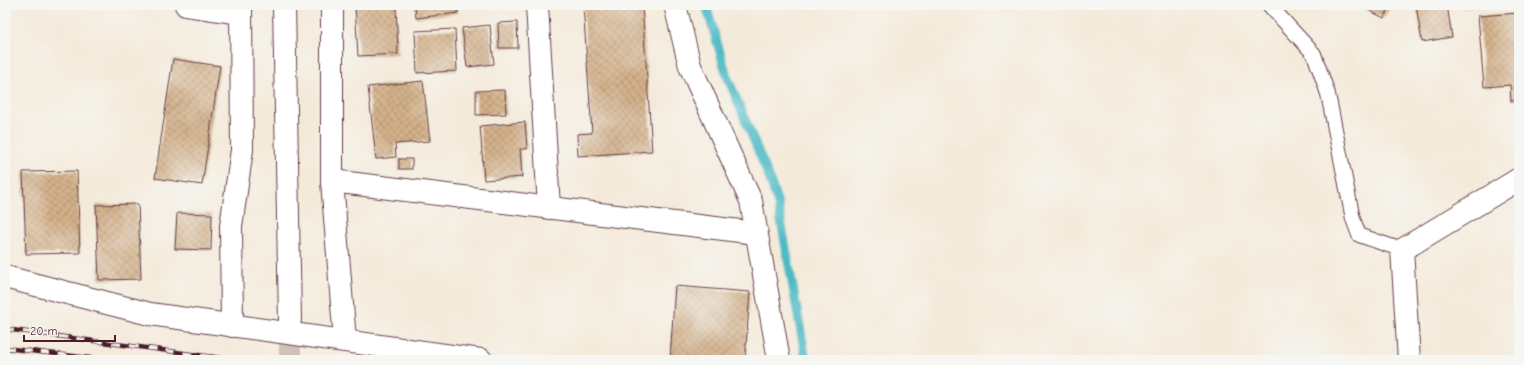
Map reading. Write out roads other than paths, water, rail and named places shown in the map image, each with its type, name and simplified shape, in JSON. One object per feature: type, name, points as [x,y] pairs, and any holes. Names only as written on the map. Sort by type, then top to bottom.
[{"type":"street","points":[[186,5],[241,9],[242,150],[231,226],[232,326]]},
{"type":"street","points":[[284,5],[290,321]]},
{"type":"street","points":[[332,5],[332,181],[344,341]]},
{"type":"street","points":[[537,5],[549,208]]},
{"type":"street","points":[[675,5],[690,66],[751,201],[779,360]]},
{"type":"street","points":[[1409,360],[1402,250],[1519,178]]},
{"type":"street","points":[[332,181],[756,233]]},
{"type":"street","points":[[5,277],[150,314],[481,360]]},
{"type":"lane","points":[[1269,5],[1314,54],[1328,94],[1353,219],[1359,235],[1402,250]]},
{"type":"waterway","points":[[706,5],[727,76],[769,177],[778,204],[806,360]]},
{"type":"tunnel","points":[[290,321],[290,360]]},
{"type":"railway","points":[[5,329],[236,360]]},
{"type":"railway","points":[[5,348],[107,360]]}]
